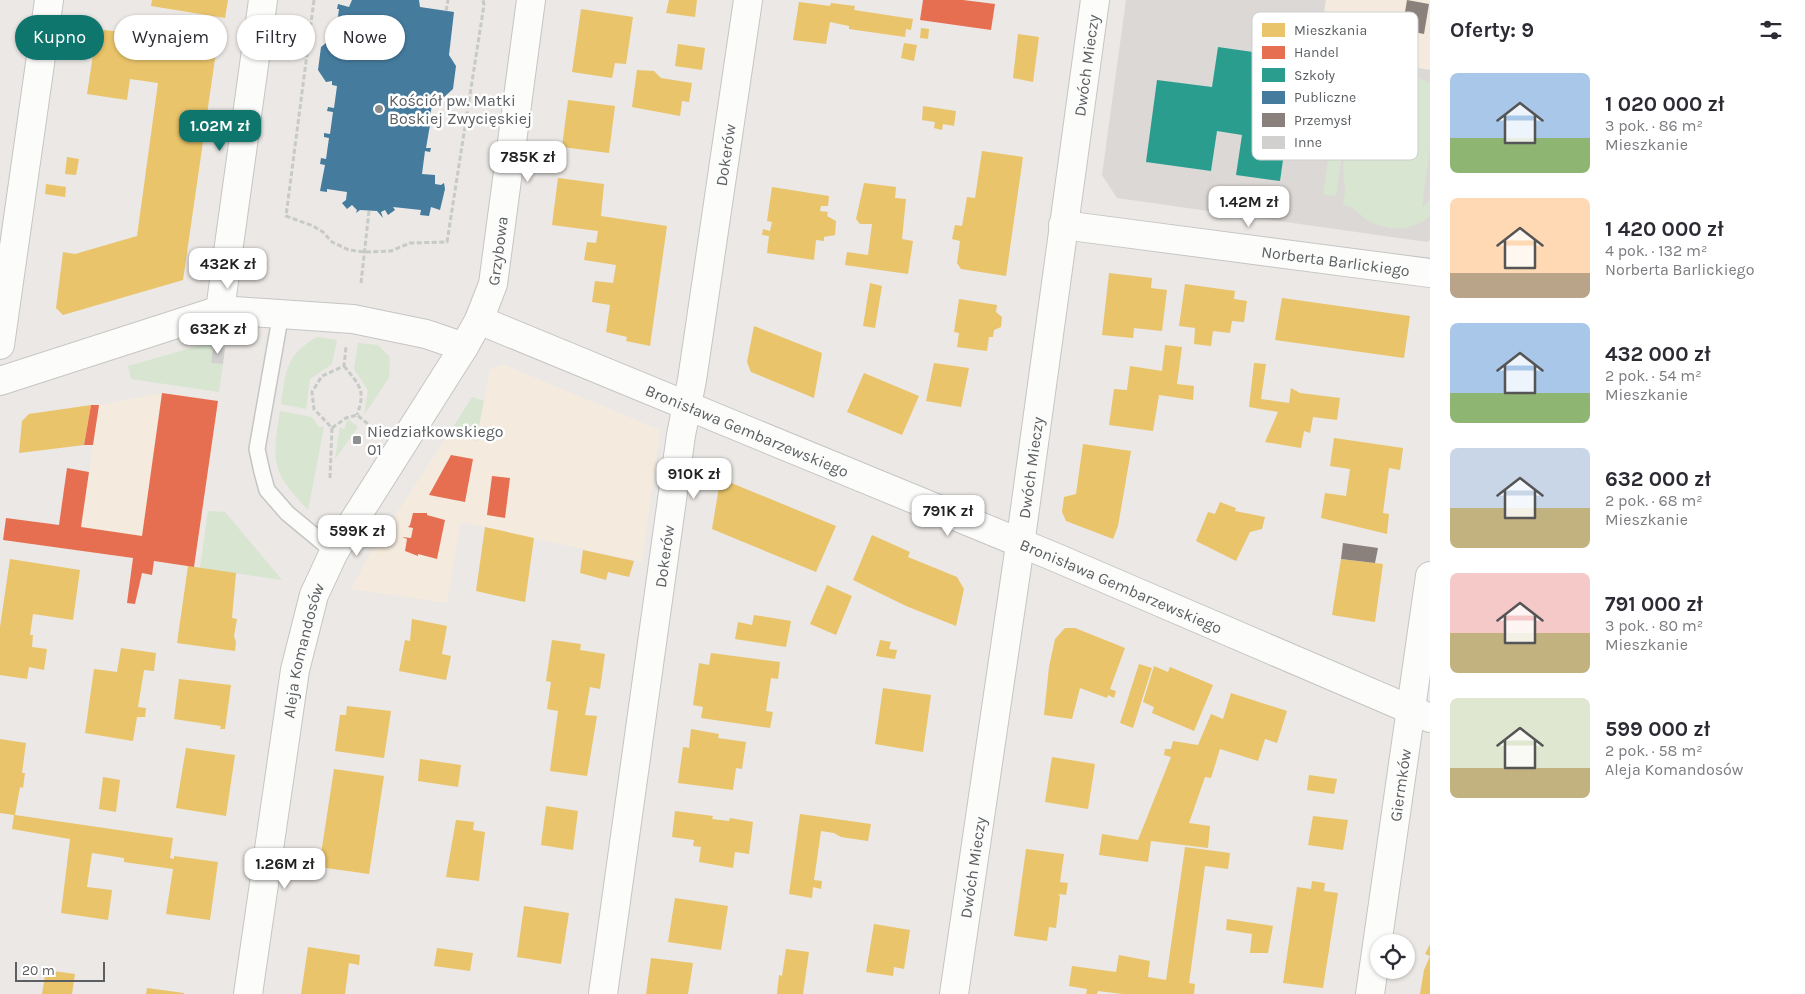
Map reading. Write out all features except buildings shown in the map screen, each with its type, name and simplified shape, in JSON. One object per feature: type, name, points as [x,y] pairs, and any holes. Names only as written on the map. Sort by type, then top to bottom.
[{"type":"street","points":[[0,345],[49,0]]},
{"type":"street","points":[[220,310],[263,0]]},
{"type":"street","name":"Grzybowa","points":[[464,347],[479,320],[492,284],[531,0]]},
{"type":"street","name":"Dokerów","points":[[603,994],[687,404],[694,370],[748,0]]},
{"type":"street","name":"Dwóch Mieczy","points":[[954,994],[1020,545],[1095,0]]},
{"type":"street","name":"Norberta Barlickiego","points":[[1063,225],[1430,273]]},
{"type":"street","points":[[0,381],[220,310],[282,313],[361,321],[426,334],[464,347]]},
{"type":"street","name":"Bronisława Gembarzewskiego","points":[[479,320],[687,404],[1020,545],[1057,558],[1420,715]]},
{"type":"street","name":"Aleja Komandosów","points":[[248,994],[294,670],[314,595],[334,552],[464,347]]},
{"type":"street","name":"Giermków","points":[[1370,994],[1420,715],[1430,576]]},
{"type":"lane","points":[[282,313],[257,449],[262,472],[268,490],[287,513],[334,552]]},
{"type":"path","points":[[314,0],[286,216],[313,226],[323,232],[332,242],[349,250],[379,253],[410,243],[447,242],[484,5],[483,0]]},
{"type":"path","points":[[446,11],[448,0]]},
{"type":"path","points":[[361,283],[369,210]]},
{"type":"path","points":[[346,342],[344,366],[360,386],[363,400],[357,415]]},
{"type":"path","points":[[330,478],[332,428],[314,409],[312,392],[322,376],[344,366]]},
{"type":"path","points":[[357,415],[368,424]]},
{"type":"path","points":[[332,428],[346,418],[357,415]]},
{"type":"shaded area","points":[[1126,0],[1326,0],[1324,12],[1252,12],[1252,160],[1418,160],[1418,68],[1430,70],[1430,240],[1427,242],[1117,198],[1102,175]]},
{"type":"shaded area","points":[[1326,0],[1430,0],[1430,70],[1418,68],[1418,12],[1324,12]]},
{"type":"shaded area","points":[[502,364],[660,430],[642,562],[461,522],[447,603],[351,589],[371,552],[450,432],[476,440],[490,370]]},
{"type":"shaded area","points":[[162,393],[218,401],[194,567],[78,550],[99,405]]},
{"type":"green space","points":[[1418,78],[1430,83],[1430,147],[1422,207],[1430,200],[1430,216],[1416,225],[1401,228],[1376,225],[1365,219],[1354,209],[1343,205],[1345,190],[1344,160],[1418,160]]},
{"type":"green space","points":[[1328,160],[1341,160],[1336,196],[1323,195]]},
{"type":"green space","points":[[317,337],[337,340],[332,364],[310,379],[306,409],[281,404],[289,364],[299,350]]},
{"type":"green space","points":[[209,343],[213,346],[211,363],[223,364],[219,392],[131,379],[128,366]]},
{"type":"green space","points":[[358,343],[378,345],[390,357],[389,378],[364,415],[368,390],[354,369]]},
{"type":"green space","points":[[472,397],[484,401],[476,441],[450,432]]},
{"type":"green space","points":[[280,411],[312,417],[319,427],[324,427],[308,510],[287,485],[277,465],[276,443]]},
{"type":"green space","points":[[348,419],[358,427],[335,459],[340,427],[344,429]]},
{"type":"green space","points":[[208,511],[225,512],[282,580],[200,568]]},
{"type":"place","name":"Kościół pw. Matki Boskiej Zwycięskiej","points":[[379,109]]},
{"type":"place","name":"Niedziałkowskiego 01","points":[[357,440]]}]
